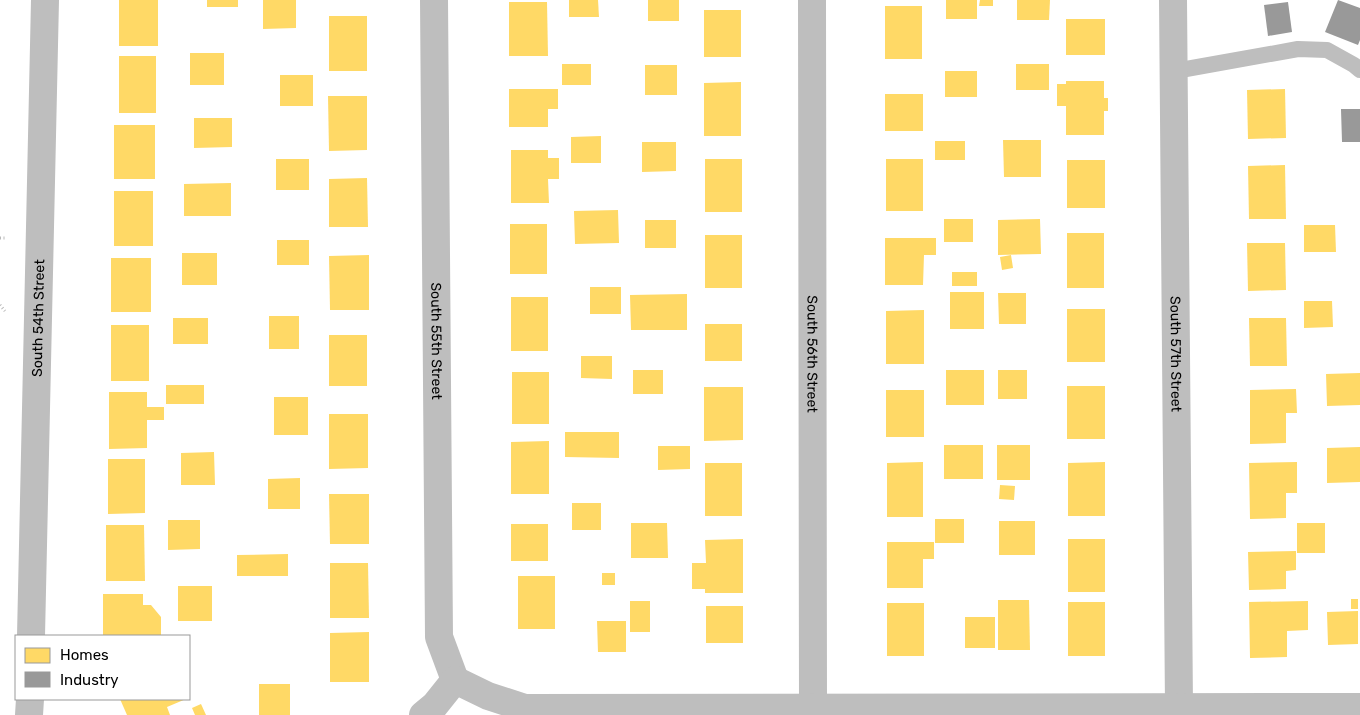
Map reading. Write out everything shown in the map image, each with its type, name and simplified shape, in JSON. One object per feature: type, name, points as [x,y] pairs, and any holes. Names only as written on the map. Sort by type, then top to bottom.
[{"type":"street","name":"South 54th Street","points":[[31,635],[45,0]]},
{"type":"street","name":"South 55th Street","points":[[434,0],[439,637],[455,680]]},
{"type":"street","name":"South 56th Street","points":[[812,0],[813,707]]},
{"type":"street","name":"South 57th Street","points":[[1173,0],[1179,707]]},
{"type":"street","points":[[423,715],[435,705],[455,680],[488,696],[525,708],[1360,707]]},
{"type":"street","points":[[29,715],[30,700]]},
{"type":"lane","points":[[1175,72],[1298,48],[1327,50],[1360,70]]},
{"type":"path","points":[[0,238],[6,238]]},
{"type":"path","points":[[0,305],[5,310]]},
{"type":"building: Homes","points":[[119,0],[158,0],[158,46],[119,46]]},
{"type":"building: Homes","points":[[207,0],[238,0],[238,7],[207,7]]},
{"type":"building: Homes","points":[[263,0],[296,0],[296,28],[263,29]]},
{"type":"building: Homes","points":[[569,0],[598,0],[599,17],[569,17]]},
{"type":"building: Homes","points":[[648,0],[679,0],[679,21],[648,21]]},
{"type":"building: Homes","points":[[946,0],[977,0],[977,19],[946,19]]},
{"type":"building: Homes","points":[[980,0],[993,0],[993,6],[979,6]]},
{"type":"building: Homes","points":[[1017,0],[1050,0],[1049,20],[1017,20]]},
{"type":"building: Homes","points":[[509,2],[547,2],[548,56],[509,56]]},
{"type":"building: Homes","points":[[885,6],[922,6],[922,59],[885,59]]},
{"type":"building: Homes","points":[[704,10],[741,10],[741,57],[704,57]]},
{"type":"building: Homes","points":[[329,16],[367,16],[367,71],[329,71]]},
{"type":"building: Homes","points":[[1066,19],[1105,19],[1105,55],[1066,55]]},
{"type":"building: Homes","points":[[190,53],[224,53],[224,85],[190,85]]},
{"type":"building: Homes","points":[[119,56],[156,56],[156,113],[119,113]]},
{"type":"building: Homes","points":[[562,64],[591,64],[591,85],[562,85]]},
{"type":"building: Homes","points":[[1016,64],[1049,64],[1049,90],[1016,90]]},
{"type":"building: Homes","points":[[645,65],[677,65],[677,95],[645,95]]},
{"type":"building: Homes","points":[[945,71],[977,71],[977,97],[945,97]]},
{"type":"building: Homes","points":[[280,75],[313,75],[313,106],[280,106]]},
{"type":"building: Homes","points":[[1066,81],[1104,81],[1104,98],[1108,98],[1108,111],[1104,111],[1104,135],[1066,135],[1066,106],[1057,106],[1057,84],[1066,84]]},
{"type":"building: Homes","points":[[741,82],[741,136],[704,136],[704,83]]},
{"type":"building: Homes","points":[[509,89],[558,89],[558,109],[548,109],[548,127],[509,127]]},
{"type":"building: Homes","points":[[1285,89],[1286,138],[1248,139],[1247,90]]},
{"type":"building: Homes","points":[[885,94],[923,94],[923,131],[885,131]]},
{"type":"building: Homes","points":[[328,96],[367,96],[367,150],[329,151]]},
{"type":"building: Homes","points":[[194,118],[232,118],[232,147],[194,148]]},
{"type":"building: Homes","points":[[114,125],[155,125],[155,179],[114,179]]},
{"type":"building: Homes","points":[[601,136],[601,163],[571,163],[571,137]]},
{"type":"building: Homes","points":[[1003,140],[1041,140],[1041,177],[1004,177]]},
{"type":"building: Homes","points":[[935,141],[965,141],[965,160],[935,160]]},
{"type":"building: Homes","points":[[642,142],[676,142],[676,171],[642,172]]},
{"type":"building: Homes","points":[[511,150],[548,150],[548,158],[559,158],[559,179],[548,179],[549,203],[511,203]]},
{"type":"building: Homes","points":[[276,159],[309,159],[309,190],[276,190]]},
{"type":"building: Homes","points":[[705,159],[742,159],[742,212],[705,212]]},
{"type":"building: Homes","points":[[886,159],[923,159],[923,211],[886,211]]},
{"type":"building: Homes","points":[[1067,160],[1105,160],[1105,208],[1067,208]]},
{"type":"building: Homes","points":[[1285,165],[1286,219],[1249,219],[1248,166]]},
{"type":"building: Homes","points":[[367,178],[368,227],[329,227],[329,179]]},
{"type":"building: Homes","points":[[231,183],[231,216],[184,216],[184,184]]},
{"type":"building: Homes","points":[[114,191],[153,191],[153,246],[114,246]]},
{"type":"building: Homes","points":[[618,210],[619,243],[575,244],[574,211]]},
{"type":"building: Homes","points":[[944,219],[973,219],[973,242],[944,242]]},
{"type":"building: Homes","points":[[1040,219],[1041,254],[998,255],[998,220]]},
{"type":"building: Homes","points":[[645,220],[676,220],[676,248],[645,248]]},
{"type":"building: Homes","points":[[510,224],[547,224],[547,274],[510,274]]},
{"type":"building: Homes","points":[[1304,225],[1335,225],[1336,252],[1304,252]]},
{"type":"building: Homes","points":[[1067,233],[1104,233],[1104,288],[1067,288]]},
{"type":"building: Homes","points":[[705,235],[742,235],[742,288],[705,288]]},
{"type":"building: Homes","points":[[885,238],[936,238],[936,255],[924,255],[923,285],[885,285]]},
{"type":"building: Homes","points":[[277,240],[309,240],[309,265],[277,265]]},
{"type":"building: Homes","points":[[1247,243],[1285,243],[1286,290],[1248,291]]},
{"type":"building: Homes","points":[[182,253],[217,253],[217,285],[182,285]]},
{"type":"building: Homes","points":[[369,255],[369,310],[330,310],[329,256]]},
{"type":"building: Homes","points":[[1011,255],[1013,268],[1002,270],[1000,257]]},
{"type":"building: Homes","points":[[111,258],[151,258],[151,312],[111,312]]},
{"type":"building: Homes","points":[[952,272],[977,272],[977,286],[952,286]]},
{"type":"building: Homes","points":[[590,287],[621,287],[621,314],[590,314]]},
{"type":"building: Homes","points":[[950,292],[984,292],[984,329],[950,329]]},
{"type":"building: Homes","points":[[998,293],[1026,293],[1026,324],[999,324]]},
{"type":"building: Homes","points":[[687,294],[687,330],[631,330],[630,295]]},
{"type":"building: Homes","points":[[511,297],[548,297],[548,351],[511,351]]},
{"type":"building: Homes","points":[[1304,301],[1332,301],[1333,327],[1304,328]]},
{"type":"building: Homes","points":[[1067,309],[1105,309],[1105,362],[1067,362]]},
{"type":"building: Homes","points":[[924,310],[924,364],[886,364],[886,311]]},
{"type":"building: Homes","points":[[269,316],[299,316],[299,349],[269,349]]},
{"type":"building: Homes","points":[[173,318],[208,318],[208,344],[173,344]]},
{"type":"building: Homes","points":[[1249,318],[1286,318],[1287,366],[1250,366]]},
{"type":"building: Homes","points":[[705,324],[742,324],[742,361],[705,361]]},
{"type":"building: Homes","points":[[111,325],[149,325],[149,381],[111,381]]},
{"type":"building: Homes","points":[[329,335],[367,335],[367,386],[329,386]]},
{"type":"building: Homes","points":[[581,356],[612,356],[612,379],[581,378]]},
{"type":"building: Homes","points":[[633,370],[663,370],[663,394],[633,394]]},
{"type":"building: Homes","points":[[946,370],[984,370],[984,405],[946,405]]},
{"type":"building: Homes","points":[[998,370],[1027,370],[1027,399],[998,399]]},
{"type":"building: Homes","points":[[512,372],[549,372],[549,424],[512,424]]},
{"type":"building: Homes","points":[[1360,373],[1360,405],[1327,406],[1326,374]]},
{"type":"building: Homes","points":[[166,385],[204,385],[204,404],[166,404]]},
{"type":"building: Homes","points":[[1067,386],[1105,386],[1105,439],[1067,439]]},
{"type":"building: Homes","points":[[704,387],[743,387],[743,440],[704,441]]},
{"type":"building: Homes","points":[[1296,389],[1297,413],[1286,413],[1286,443],[1250,444],[1250,390]]},
{"type":"building: Homes","points":[[886,390],[924,390],[924,437],[886,437]]},
{"type":"building: Homes","points":[[109,392],[147,392],[147,407],[164,407],[164,420],[147,420],[147,448],[109,449]]},
{"type":"building: Homes","points":[[274,397],[308,397],[308,435],[274,435]]},
{"type":"building: Homes","points":[[329,414],[368,414],[368,468],[329,469]]},
{"type":"building: Homes","points":[[565,432],[619,432],[619,458],[565,457]]},
{"type":"building: Homes","points":[[549,441],[549,494],[511,494],[511,442]]},
{"type":"building: Homes","points":[[944,445],[983,445],[983,479],[944,479]]},
{"type":"building: Homes","points":[[997,445],[1030,445],[1030,480],[997,480]]},
{"type":"building: Homes","points":[[658,446],[690,446],[690,469],[658,470]]},
{"type":"building: Homes","points":[[1360,447],[1360,482],[1327,483],[1327,448]]},
{"type":"building: Homes","points":[[214,452],[215,485],[181,485],[181,453]]},
{"type":"building: Homes","points":[[108,459],[145,459],[145,513],[108,514]]},
{"type":"building: Homes","points":[[923,462],[923,517],[887,517],[887,463]]},
{"type":"building: Homes","points":[[1105,462],[1105,516],[1068,516],[1068,463]]},
{"type":"building: Homes","points":[[1297,462],[1297,493],[1286,493],[1286,518],[1250,519],[1249,463]]},
{"type":"building: Homes","points":[[705,463],[742,463],[742,516],[705,516]]},
{"type":"building: Homes","points":[[300,478],[300,509],[268,509],[268,479]]},
{"type":"building: Homes","points":[[1000,485],[1015,486],[1014,500],[999,499]]},
{"type":"building: Homes","points":[[329,494],[369,494],[369,544],[330,544]]},
{"type":"building: Homes","points":[[572,503],[601,503],[601,530],[572,530]]},
{"type":"building: Homes","points":[[935,519],[964,519],[964,543],[935,543]]},
{"type":"building: Homes","points":[[168,520],[200,520],[200,549],[168,550]]},
{"type":"building: Homes","points":[[999,521],[1035,521],[1035,555],[999,555]]},
{"type":"building: Homes","points":[[631,523],[667,523],[668,558],[631,558]]},
{"type":"building: Homes","points":[[1297,523],[1325,523],[1325,553],[1297,553]]},
{"type":"building: Homes","points":[[511,524],[548,524],[548,561],[511,561]]},
{"type":"building: Homes","points":[[106,525],[144,525],[145,581],[106,581]]},
{"type":"building: Homes","points":[[743,539],[743,593],[705,593],[705,589],[692,589],[692,563],[706,563],[705,540]]},
{"type":"building: Homes","points":[[1068,539],[1105,539],[1105,592],[1068,592]]},
{"type":"building: Homes","points":[[887,542],[934,542],[934,559],[923,559],[923,588],[887,588]]},
{"type":"building: Homes","points":[[1296,551],[1296,570],[1286,571],[1286,589],[1249,590],[1248,552]]},
{"type":"building: Homes","points":[[288,554],[288,576],[237,576],[237,555]]},
{"type":"building: Homes","points":[[330,563],[368,563],[369,618],[330,618]]},
{"type":"building: Homes","points":[[602,573],[615,573],[615,585],[602,585]]},
{"type":"building: Homes","points":[[518,576],[555,576],[555,629],[518,629]]},
{"type":"building: Homes","points":[[178,586],[212,586],[212,621],[178,621]]},
{"type":"building: Homes","points":[[103,594],[143,594],[143,605],[151,605],[161,617],[161,635],[103,635]]},
{"type":"building: Homes","points":[[1351,599],[1358,599],[1358,609],[1351,609]]},
{"type":"building: Homes","points":[[998,600],[1029,600],[1030,650],[998,650]]},
{"type":"building: Homes","points":[[630,601],[650,601],[650,632],[630,632]]},
{"type":"building: Homes","points":[[1308,601],[1308,630],[1287,631],[1287,657],[1250,658],[1249,602]]},
{"type":"building: Homes","points":[[1068,602],[1105,602],[1105,656],[1068,656]]},
{"type":"building: Homes","points":[[887,603],[924,603],[924,656],[887,656]]},
{"type":"building: Homes","points":[[706,606],[743,606],[743,643],[706,643]]},
{"type":"building: Homes","points":[[1358,611],[1358,644],[1328,645],[1327,612]]},
{"type":"building: Homes","points":[[965,617],[995,617],[995,648],[965,648]]},
{"type":"building: Homes","points":[[597,621],[626,621],[626,652],[598,652]]},
{"type":"building: Homes","points":[[369,632],[369,682],[330,682],[330,633]]},
{"type":"building: Homes","points":[[259,684],[290,684],[290,715],[259,715]]},
{"type":"building: Homes","points":[[120,700],[184,700],[167,707],[170,715],[127,715]]},
{"type":"building: Homes","points":[[201,704],[206,715],[195,715],[192,708]]},
{"type":"building: Industry","points":[[1338,0],[1360,8],[1360,40],[1358,45],[1325,32]]},
{"type":"building: Industry","points":[[1288,2],[1292,32],[1268,36],[1264,5]]},
{"type":"building: Industry","points":[[1341,109],[1360,109],[1360,142],[1342,142]]}]
